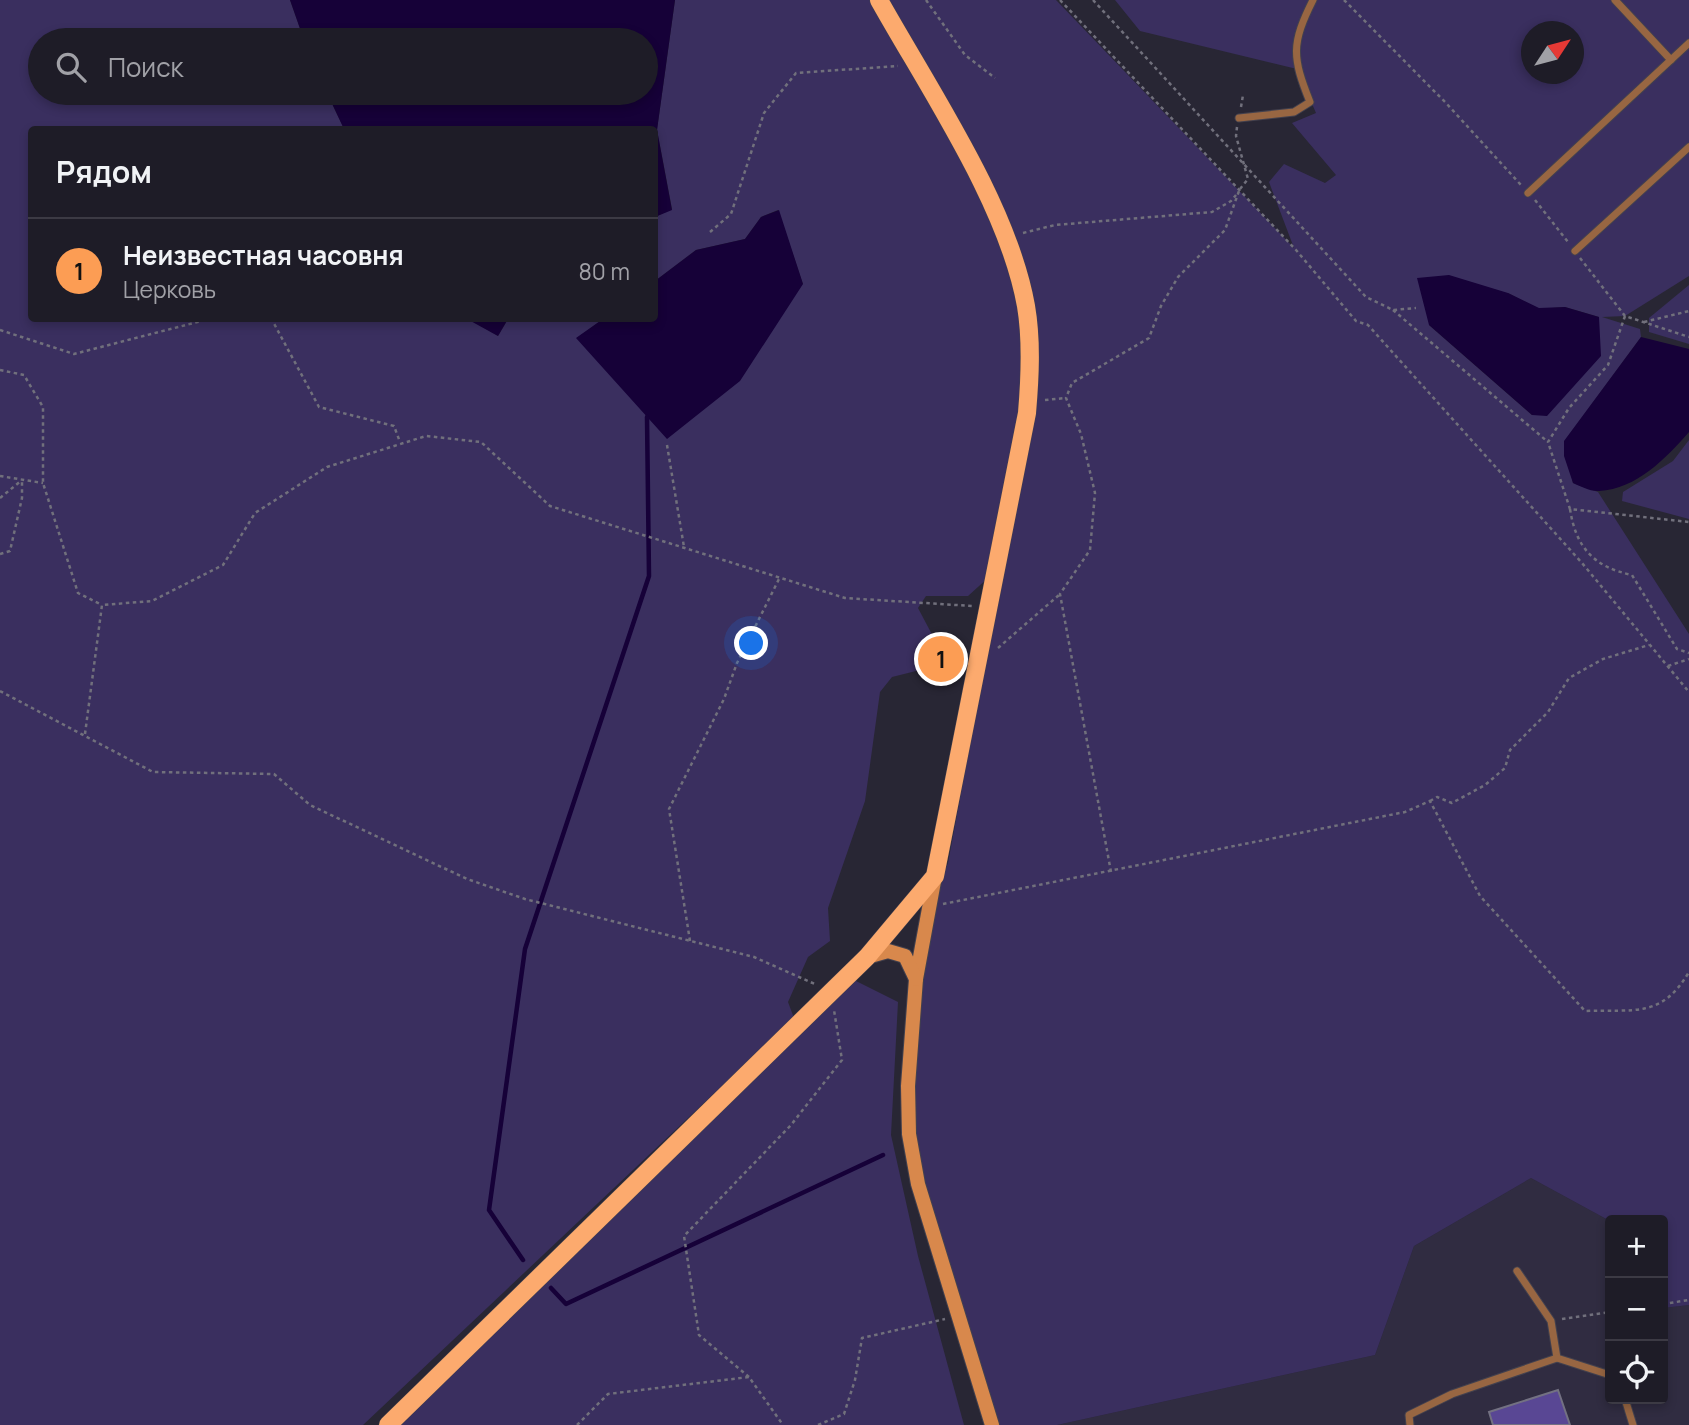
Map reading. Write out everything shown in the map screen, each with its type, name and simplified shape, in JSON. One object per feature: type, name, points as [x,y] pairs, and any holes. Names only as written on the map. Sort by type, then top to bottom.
[{"type":"main road","points":[[879,0],[981,183],[1006,236],[1027,309],[1030,367],[1028,398],[916,979],[908,1086],[909,1135],[919,1184],[992,1425]]},
{"type":"main road","points":[[388,1425],[867,957],[936,876]]},
{"type":"main road","points":[[867,957],[888,951],[905,956],[916,979]]},
{"type":"lane","points":[[1239,118],[1294,112],[1310,102],[1297,69],[1296,33],[1313,0]]},
{"type":"lane","points":[[1615,0],[1671,60]]},
{"type":"lane","points":[[1528,193],[1689,43]]},
{"type":"lane","points":[[1575,251],[1689,147]]},
{"type":"lane","points":[[1517,1271],[1551,1321],[1557,1358]]},
{"type":"lane","points":[[1410,1425],[1409,1415],[1452,1394],[1557,1358],[1605,1373]]},
{"type":"lane","points":[[1627,1404],[1633,1425]]},
{"type":"path","points":[[926,0],[965,55],[995,78]]},
{"type":"path","points":[[1060,0],[1239,190],[1356,321],[1368,325],[1581,564],[1689,692]]},
{"type":"path","points":[[1093,0],[1366,297],[1393,310],[1548,442],[1580,546],[1610,570],[1632,576],[1677,649],[1689,653]]},
{"type":"path","points":[[1344,0],[1446,103],[1528,193],[1625,316],[1689,337]]},
{"type":"path","points":[[710,232],[731,214],[764,113],[796,73],[916,66]]},
{"type":"path","points":[[1006,236],[1055,225],[1104,224],[1212,212],[1231,201],[1248,178],[1236,135],[1243,94]]},
{"type":"path","points":[[997,649],[1060,594],[1090,550],[1095,492],[1081,434],[1066,398],[1072,383],[1149,338],[1161,306],[1178,277],[1225,230],[1239,190]]},
{"type":"path","points":[[1393,310],[1416,308]]},
{"type":"path","points":[[1644,322],[1689,311]]},
{"type":"path","points":[[1548,442],[1569,408],[1608,365],[1625,316]]},
{"type":"path","points":[[0,330],[74,354],[198,322]]},
{"type":"path","points":[[273,322],[319,407],[394,426],[400,442]]},
{"type":"path","points":[[0,370],[24,375],[43,407],[43,483],[78,593],[102,605],[152,601],[223,565],[255,513],[327,467],[426,436],[481,442],[550,506],[845,598],[989,607]]},
{"type":"path","points":[[1028,398],[1066,398]]},
{"type":"path","points":[[667,445],[684,547]]},
{"type":"path","points":[[0,476],[43,483]]},
{"type":"path","points":[[0,498],[22,480]]},
{"type":"path","points":[[0,554],[10,551],[22,498],[22,480]]},
{"type":"path","points":[[1570,509],[1689,522]]},
{"type":"path","points":[[690,941],[669,809],[724,699],[737,663],[780,577]]},
{"type":"path","points":[[1060,594],[1071,644],[1088,762],[1111,872]]},
{"type":"path","points":[[85,736],[102,605]]},
{"type":"path","points":[[930,906],[1405,812],[1437,797],[1452,803],[1485,785],[1505,768],[1510,750],[1548,712],[1569,678],[1603,659],[1650,645]]},
{"type":"path","points":[[1668,666],[1689,659]]},
{"type":"path","points":[[0,691],[153,772],[274,774],[310,805],[467,878],[525,899],[754,957],[831,991],[842,1060],[791,1125],[684,1236],[699,1335],[749,1377],[783,1425]]},
{"type":"path","points":[[1430,801],[1480,896],[1585,1011],[1652,1009],[1676,993],[1689,972]]},
{"type":"path","points":[[1668,1303],[1689,1300]]},
{"type":"path","points":[[1551,1321],[1605,1313]]},
{"type":"path","points":[[818,1425],[844,1414],[862,1338],[958,1315]]},
{"type":"path","points":[[577,1425],[608,1394],[749,1377]]},
{"type":"shaded area","points":[[0,0],[290,0],[300,28],[28,28],[28,105],[333,105],[343,126],[28,126],[28,322],[474,322],[498,336],[506,322],[599,322],[577,338],[644,322],[658,322],[658,319],[803,284],[778,210],[761,217],[745,239],[696,250],[658,279],[658,216],[672,209],[658,126],[675,0],[873,0],[975,186],[1003,248],[1019,311],[1023,365],[1019,413],[989,577],[968,596],[926,596],[918,608],[936,642],[920,670],[892,677],[880,692],[865,801],[828,908],[830,941],[808,957],[788,1002],[794,1018],[363,1425],[0,1425]]},
{"type":"shaded area","points":[[290,0],[675,0],[658,126],[343,126],[333,105],[658,105],[658,28],[300,28]]},
{"type":"shaded area","points":[[888,0],[1056,0],[1294,248],[1269,182],[1284,164],[1325,183],[1336,175],[1292,123],[1316,113],[1297,69],[1140,31],[1115,0],[1689,0],[1689,276],[1625,316],[1602,317],[1640,329],[1641,337],[1564,442],[1573,483],[1598,492],[1689,634],[1689,1305],[1668,1307],[1668,1215],[1605,1215],[1605,1218],[1531,1178],[1414,1246],[1375,1355],[1057,1425],[999,1425],[924,1179],[916,1132],[914,1083],[930,907],[948,863],[981,685],[1033,308]],"holes":[[[1508,293],[1539,309],[1565,307],[1599,317],[1598,324],[1532,415],[1429,325]]]},
{"type":"shaded area","points":[[658,135],[672,210],[658,216]]},
{"type":"shaded area","points":[[779,210],[803,284],[740,381],[667,439],[576,338],[599,322],[658,322],[658,279],[696,250],[745,239],[761,217]]},
{"type":"shaded area","points":[[1449,275],[1508,293],[1539,308],[1565,307],[1599,317],[1601,356],[1547,416],[1532,415],[1429,325],[1417,278]]},
{"type":"shaded area","points":[[1689,285],[1689,344],[1649,332],[1649,318]]},
{"type":"shaded area","points":[[472,322],[506,322],[498,336]]},
{"type":"shaded area","points":[[1641,337],[1689,349],[1689,432],[1660,462],[1626,485],[1596,491],[1573,483],[1564,456],[1564,441]]},
{"type":"shaded area","points":[[1689,440],[1689,519],[1622,501],[1623,492],[1673,461]]},
{"type":"shaded area","points":[[854,980],[898,1002],[891,1135],[918,1256],[964,1425],[401,1425]]},
{"type":"shaded area","points":[[1531,1178],[1605,1218],[1605,1404],[1668,1404],[1668,1307],[1689,1305],[1689,1425],[1057,1425],[1375,1355],[1414,1246]]},
{"type":"building","points":[[939,652],[948,655],[944,666],[935,663]]},
{"type":"building","points":[[1558,1390],[1570,1425],[1493,1425],[1489,1412]]},
{"type":"waterway","points":[[523,1260],[489,1210],[525,949],[649,576],[647,417]]},
{"type":"waterway","points":[[551,1288],[566,1304],[883,1155]]},
{"type":"place","name":"Неизвестная часовня","points":[[941,659]]}]
